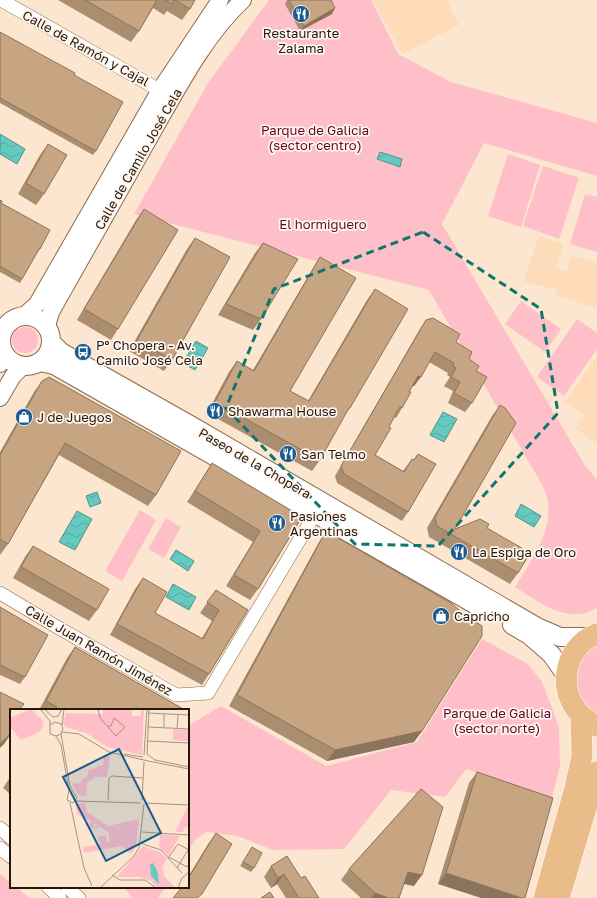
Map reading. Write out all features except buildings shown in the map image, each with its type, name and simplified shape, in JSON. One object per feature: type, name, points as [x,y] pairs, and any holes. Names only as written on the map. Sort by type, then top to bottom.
[{"type":"highway","points":[[544,898],[575,788],[589,720],[572,703],[567,689],[566,675],[570,660],[578,647],[594,636]]},
{"type":"highway","points":[[559,898],[597,772]]},
{"type":"main road","points":[[13,316],[33,316],[41,320],[49,334],[50,349],[40,362],[23,366],[2,359],[0,338],[4,327],[13,316]]},
{"type":"main road","name":"Paseo de la Chopera","points":[[49,334],[61,352],[192,426],[537,627],[560,637],[594,636]]},
{"type":"main road","name":"Paseo de la Chopera","points":[[40,362],[54,365],[529,635],[550,654],[566,675]]},
{"type":"street","name":"Calle de Ramón y Cajal","points":[[1,0],[166,94]]},
{"type":"street","name":"Calle de Camilo José Cela","points":[[13,316],[37,304],[166,94],[220,0]]},
{"type":"street","name":"Calle de Camilo José Cela","points":[[49,334],[51,312],[166,94],[207,43],[234,3]]},
{"type":"street","points":[[0,398],[13,376],[23,366]]},
{"type":"street","name":"Calle Juan Ramón Jiménez","points":[[0,593],[176,696],[208,693],[315,514]]},
{"type":"street","points":[[0,828],[10,837]]},
{"type":"street","points":[[0,848],[10,856]]},
{"type":"street","points":[[49,888],[60,898]]},
{"type":"street","points":[[68,888],[79,898]]},
{"type":"highlighted area","points":[[423,232],[541,309],[558,413],[438,546],[355,544],[226,408],[274,289]]},
{"type":"shaded area","points":[[373,0],[447,0],[459,25],[402,54]]},
{"type":"shaded area","points":[[539,236],[563,244],[556,268],[567,271],[572,256],[597,263],[597,308],[556,296],[557,290],[524,281]]},
{"type":"shaded area","points":[[597,356],[597,444],[575,428],[585,415],[565,402]]},
{"type":"green space","name":"Parque de Galicia (sector centro)","points":[[269,0],[371,0],[398,54],[451,82],[597,123],[597,176],[484,143],[442,224],[584,464],[597,480],[597,608],[581,614],[570,614],[553,610],[515,587],[534,557],[544,536],[548,513],[547,496],[540,481],[429,290],[134,214],[208,83]]},
{"type":"green space","points":[[508,154],[540,165],[521,227],[488,216]]},
{"type":"green space","points":[[543,166],[579,178],[559,239],[523,226]]},
{"type":"green space","points":[[585,194],[597,197],[597,252],[570,244]]},
{"type":"green space","points":[[521,301],[561,329],[545,352],[505,324]]},
{"type":"green space","points":[[577,319],[597,333],[597,349],[564,396],[537,377]]},
{"type":"green space","points":[[25,327],[34,331],[38,340],[34,349],[25,353],[16,349],[12,340],[16,331]]},
{"type":"green space","points":[[140,510],[156,520],[122,581],[105,571]]},
{"type":"green space","points":[[166,518],[181,527],[164,558],[148,549]]},
{"type":"green space","name":"Parque de Galicia (sector norte)","points":[[482,639],[528,664],[542,682],[559,727],[560,766],[552,798],[466,769],[445,797],[391,790],[344,849],[273,850],[238,836],[206,832],[195,840],[189,849],[189,725],[221,706],[326,766],[417,742]]},
{"type":"green space","points":[[597,645],[597,717],[581,701],[577,691],[576,681],[577,671],[581,661],[587,652]]},
{"type":"green space","points":[[0,874],[10,882],[10,888],[17,888],[29,898],[0,898]]},
{"type":"green space","points":[[124,888],[165,888],[158,898],[133,898]]},
{"type":"water","points":[[0,134],[25,149],[17,164],[0,154]]},
{"type":"water","points":[[380,152],[402,159],[400,167],[377,159]]},
{"type":"water","points":[[196,341],[208,348],[195,370],[183,363]]},
{"type":"water","points":[[443,412],[457,419],[444,442],[430,435]]},
{"type":"water","points":[[97,492],[101,503],[90,507],[86,496]]},
{"type":"water","points":[[521,504],[541,516],[534,527],[515,516]]},
{"type":"water","points":[[77,511],[92,519],[75,550],[59,542]]},
{"type":"water","points":[[176,550],[194,561],[188,571],[170,559]]},
{"type":"water","points":[[173,584],[196,597],[189,610],[166,597]]},
{"type":"place","name":"Restaurante Zalama","points":[[301,14]]},
{"type":"place","name":"Pº Chopera - Av. Camilo José Cela","points":[[83,352]]},
{"type":"place","name":"Shawarma House","points":[[215,411]]},
{"type":"place","name":"J de Juegos","points":[[24,417]]},
{"type":"place","name":"San Telmo","points":[[288,454]]},
{"type":"place","name":"Pasiones Argentinas","points":[[277,523]]},
{"type":"place","name":"La Espiga de Oro","points":[[459,552]]},
{"type":"place","name":"Capricho","points":[[441,616]]},
{"type":"park label","name":"El hormiguero","points":[[323,224]]}]
